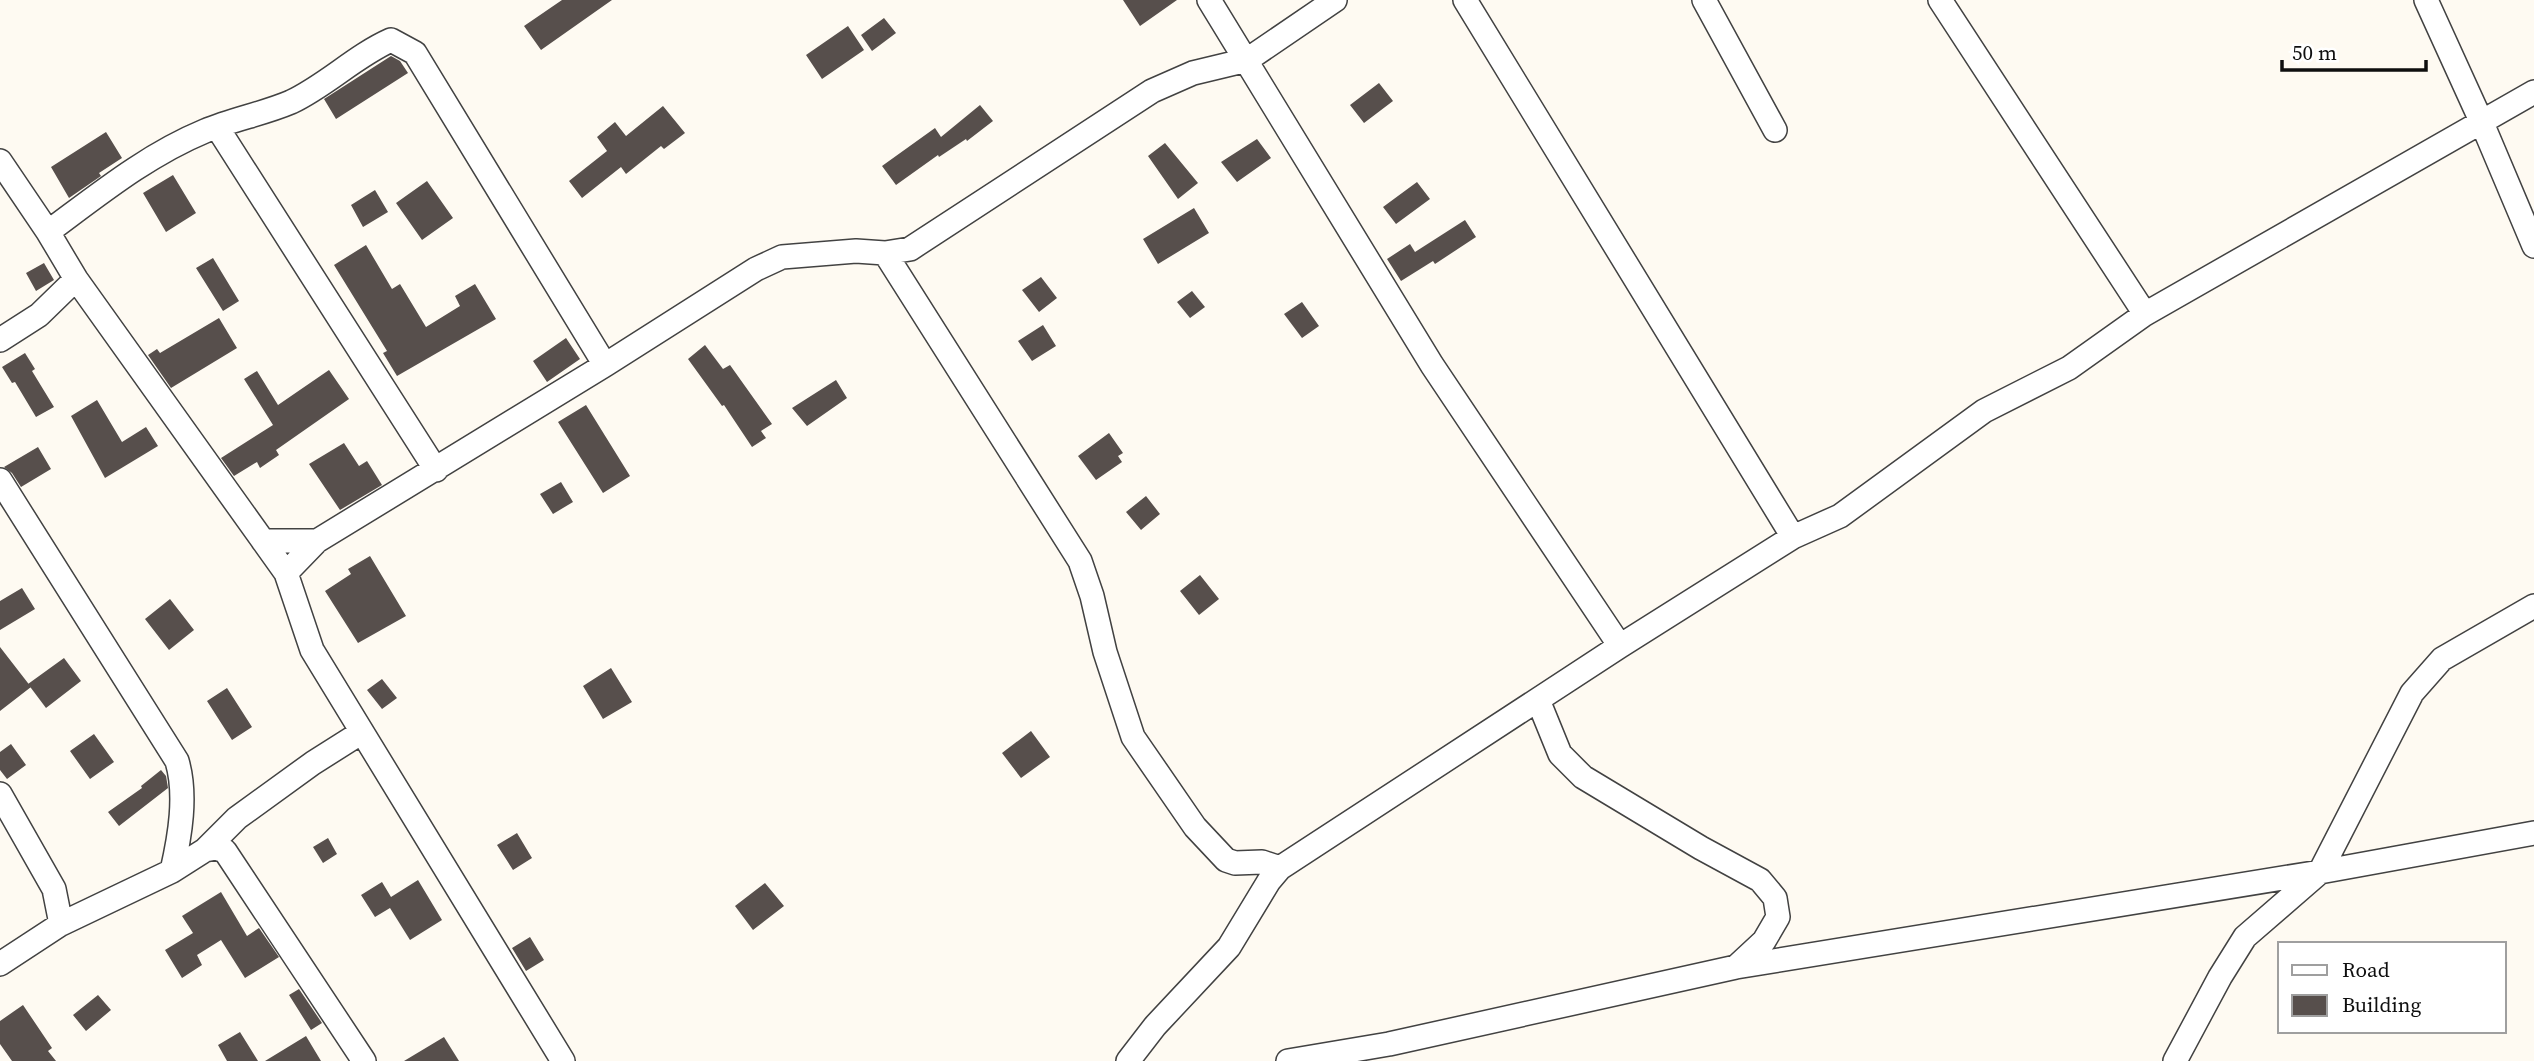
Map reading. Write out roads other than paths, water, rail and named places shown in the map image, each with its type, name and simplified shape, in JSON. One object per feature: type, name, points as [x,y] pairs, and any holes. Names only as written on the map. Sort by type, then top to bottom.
[{"type":"street","points":[[1209,0],[1432,365],[1620,646]]},
{"type":"street","points":[[286,573],[317,541],[436,470],[756,269],[782,257],[856,251],[885,253],[910,249],[1152,92],[1193,73],[1247,60],[1335,0]]},
{"type":"street","points":[[1465,0],[1793,537]]},
{"type":"street","points":[[1704,0],[1774,130]]},
{"type":"street","points":[[1940,0],[2145,314]]},
{"type":"street","points":[[2426,0],[2482,122],[2534,246]]},
{"type":"street","points":[[48,232],[149,158],[217,127],[293,101],[369,50],[391,40],[415,53],[605,365]]},
{"type":"street","points":[[1128,1061],[1155,1026],[1229,947],[1269,881],[1280,868],[1620,646],[1793,537],[1840,516],[1984,411],[2069,368],[2145,314],[2534,92]]},
{"type":"street","points":[[217,127],[436,470]]},
{"type":"street","points":[[0,161],[76,279],[286,573],[313,650],[563,1061]]},
{"type":"street","points":[[885,253],[1080,561],[1092,596],[1105,652],[1133,737],[1195,827],[1226,860],[1235,863],[1262,862],[1280,868]]},
{"type":"street","points":[[0,340],[39,315],[76,279]]},
{"type":"street","points":[[0,480],[177,761],[182,777],[182,796],[178,847],[172,870]]},
{"type":"street","points":[[263,541],[317,541]]},
{"type":"street","points":[[2175,1061],[2220,977],[2245,937],[2320,872],[2412,693],[2442,659],[2534,606]]},
{"type":"street","points":[[1538,700],[1560,754],[1583,776],[1701,848],[1760,880],[1775,898],[1778,917],[1765,941],[1736,967]]},
{"type":"street","points":[[0,964],[61,925],[172,870],[205,850],[237,818],[313,763],[362,732]]},
{"type":"street","points":[[0,794],[54,889],[61,925]]},
{"type":"street","points":[[1288,1061],[1393,1052],[1736,967],[2320,872],[2532,831]]},
{"type":"street","points":[[205,850],[216,848],[225,851],[363,1061]]}]
